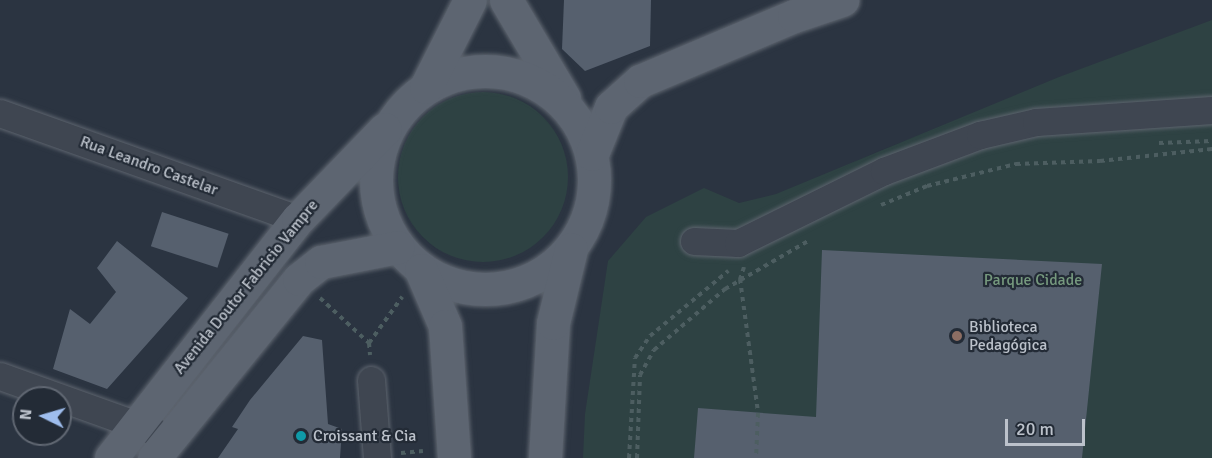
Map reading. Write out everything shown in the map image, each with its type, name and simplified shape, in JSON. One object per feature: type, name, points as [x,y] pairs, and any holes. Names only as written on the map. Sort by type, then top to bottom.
[{"type":"main road","points":[[592,154],[611,107],[640,81],[796,8],[842,0]]},
{"type":"main road","points":[[452,42],[508,1],[572,113],[592,154],[595,187],[587,219],[571,249],[553,323],[545,458]]},
{"type":"main road","points":[[426,87],[452,42],[465,3]]},
{"type":"main road","points":[[571,249],[547,272],[517,286],[484,291],[451,285],[421,270],[398,247],[382,218],[375,187],[378,154],[391,124],[406,103],[426,87],[456,74],[488,70],[509,73],[549,90],[572,113]]},
{"type":"main road","name":"Avenida Doutor Fabricio Vampre","points":[[111,458],[135,424],[298,219],[391,124]]},
{"type":"main road","points":[[161,447],[299,279],[332,258],[398,247]]},
{"type":"main road","points":[[421,270],[445,326],[454,453]]},
{"type":"street","points":[[694,241],[738,243],[884,171],[980,135],[1036,122],[1212,110]]},
{"type":"street","name":"Rua Leandro Castelar","points":[[0,113],[298,219]]},
{"type":"street","points":[[0,376],[135,424],[161,447]]},
{"type":"street","points":[[371,380],[376,457]]},
{"type":"path","points":[[1154,143],[1212,141]]},
{"type":"path","points":[[872,208],[927,186],[1016,164],[1100,161],[1212,149]]},
{"type":"path","points":[[637,458],[640,375],[654,350],[740,279],[812,239]]},
{"type":"path","points":[[629,458],[635,358],[659,328],[721,274],[746,261],[740,279],[758,413],[756,458]]},
{"type":"path","points":[[371,380],[369,343],[421,270]]},
{"type":"path","points":[[299,279],[369,343]]},
{"type":"path","points":[[376,457],[454,453]]},
{"type":"green space","name":"Parque Cidade","points":[[1212,20],[1212,458],[583,458],[585,414],[608,261],[646,217],[704,188],[739,203],[776,194],[1059,77]]},
{"type":"green space","points":[[483,92],[515,99],[543,117],[561,145],[568,177],[561,209],[543,237],[515,255],[483,262],[451,255],[423,237],[405,209],[398,177],[405,145],[423,117],[451,99]]},
{"type":"building","points":[[564,0],[651,0],[650,46],[585,71],[562,49]]},
{"type":"building","points":[[162,212],[229,234],[217,268],[151,246]]},
{"type":"building","points":[[117,241],[188,298],[107,389],[53,369],[70,309],[90,324],[116,292],[97,268]]},
{"type":"building","name":"Biblioteca Pedagógica","points":[[822,250],[1102,264],[1082,458],[694,458],[698,408],[816,417]]},
{"type":"building","points":[[303,336],[322,340],[328,424],[342,429],[340,458],[218,458],[238,429],[232,427],[250,400]]},
{"type":"place","name":"Biblioteca Pedagógica","points":[[957,336]]},
{"type":"place","name":"Croissant & Cia","points":[[301,436]]}]
